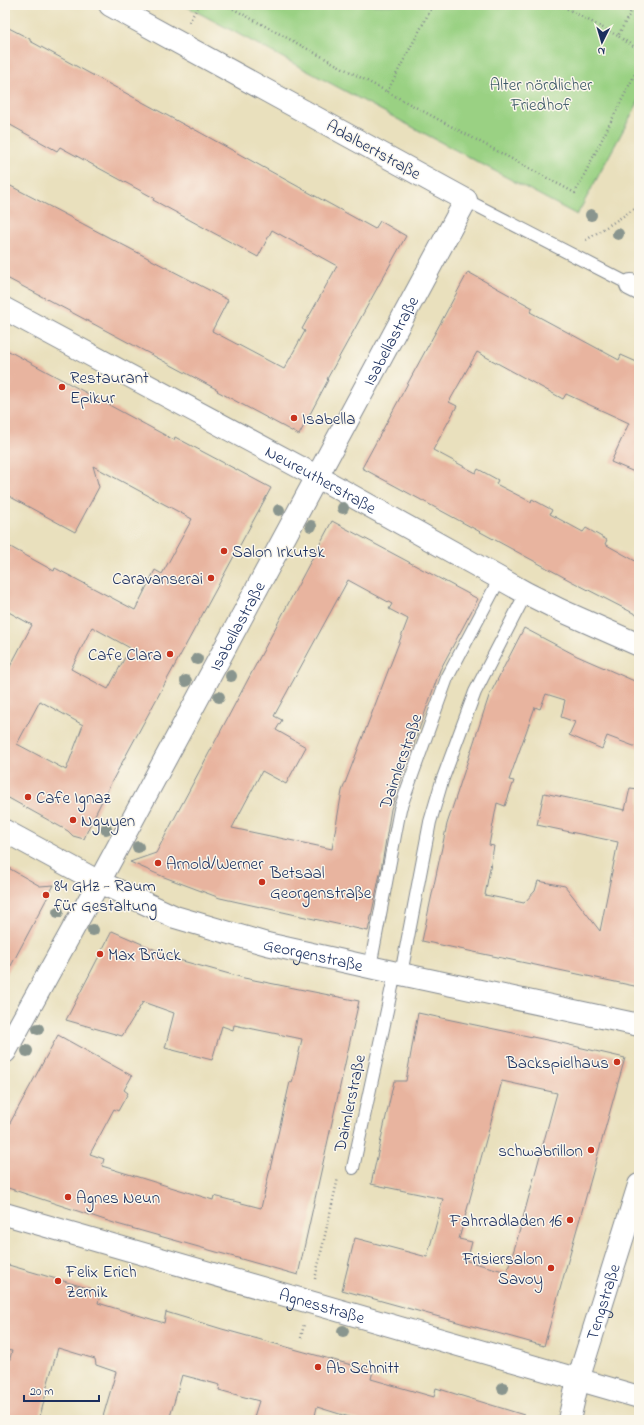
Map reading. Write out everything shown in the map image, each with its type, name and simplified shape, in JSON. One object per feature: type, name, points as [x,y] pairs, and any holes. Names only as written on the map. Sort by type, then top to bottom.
[{"type":"street","name":"Adalbertstraße","points":[[110,5],[466,200]]},
{"type":"street","name":"Isabellastraße","points":[[5,1052],[99,882],[466,200]]},
{"type":"street","name":"Neureutherstraße","points":[[5,309],[318,477],[526,593],[560,610],[639,645]]},
{"type":"street","name":"Georgenstraße","points":[[5,831],[99,882],[175,917],[267,944],[398,974],[639,1025]]},
{"type":"street","name":"Tengstraße","points":[[569,1420],[578,1380],[639,1185]]},
{"type":"street","name":"Agnesstraße","points":[[5,1214],[639,1397]]},
{"type":"lane","name":"Adalbertstraße","points":[[466,200],[635,287]]},
{"type":"lane","name":"Daimlerstraße","points":[[370,967],[400,809],[447,678],[500,578]]},
{"type":"lane","name":"Daimlerstraße","points":[[353,1168],[398,974],[430,822],[442,781],[475,692],[526,593]]},
{"type":"path","points":[[226,5],[575,193],[639,66]]},
{"type":"path","points":[[388,92],[433,5]]},
{"type":"path","points":[[560,5],[618,36],[639,50]]},
{"type":"path","points":[[618,36],[634,5]]},
{"type":"path","points":[[567,252],[639,206]]},
{"type":"path","name":"Daimlerstraße","points":[[310,1302],[338,1176],[353,1168]]},
{"type":"green space","name":"Alter nördlicher Friedhof","points":[[184,5],[639,5],[639,101],[577,215]]},
{"type":"building","points":[[5,26],[375,229],[380,221],[406,236],[327,379],[328,380],[299,435],[217,391],[218,390],[5,277],[5,183],[228,300],[212,331],[284,369],[305,331],[302,329],[337,266],[272,230],[258,257],[60,147],[57,151],[5,122]]},
{"type":"building","points":[[468,272],[533,308],[530,312],[619,360],[621,355],[639,363],[639,474],[611,462],[629,423],[566,394],[563,399],[477,352],[449,402],[457,406],[433,450],[476,473],[478,469],[498,480],[496,484],[531,502],[532,499],[552,510],[550,514],[583,532],[586,528],[607,540],[605,544],[639,563],[639,616],[362,468]]},
{"type":"building","points":[[5,349],[174,440],[175,437],[271,488],[111,783],[84,839],[73,836],[68,831],[5,796],[5,676],[32,625],[5,610],[5,544],[54,571],[55,568],[135,610],[155,570],[162,574],[192,519],[93,466],[99,487],[75,532],[5,494]],"holes":[[[92,627],[130,648],[108,689],[71,669]],[[40,701],[83,725],[66,770],[17,744]]]},
{"type":"building","points":[[332,521],[478,599],[440,670],[391,809],[382,864],[368,931],[220,898],[164,877],[130,862],[156,853]],"holes":[[[348,580],[392,604],[389,609],[408,619],[342,791],[332,849],[232,828],[262,771],[286,784],[306,747],[276,730],[282,720],[274,716]]]},
{"type":"building","points":[[524,628],[577,656],[639,683],[639,748],[607,736],[602,749],[569,735],[575,722],[561,717],[565,700],[546,694],[540,709],[535,707],[509,780],[514,781],[505,806],[497,803],[489,845],[494,846],[485,895],[524,903],[535,891],[538,881],[565,886],[600,931],[618,842],[537,825],[544,793],[625,810],[630,788],[639,789],[639,987],[422,941],[447,824],[489,696]]},
{"type":"building","points":[[5,866],[40,886],[54,885],[5,977]]},
{"type":"building","points":[[112,931],[179,960],[244,978],[359,1001],[298,1275],[117,1224],[5,1187],[5,1132],[58,1035],[132,1076],[124,1090],[128,1093],[118,1111],[114,1109],[90,1154],[104,1159],[102,1166],[213,1200],[214,1196],[261,1208],[290,1082],[292,1083],[302,1039],[234,1025],[233,1030],[222,1026],[212,1060],[165,1048],[174,1013],[143,1002],[122,1036],[66,1020]]},
{"type":"building","points":[[418,1013],[625,1058],[544,1346],[342,1290],[355,1238],[427,1257],[443,1199],[371,1184],[394,1081],[406,1081]],"holes":[[[502,1081],[557,1093],[507,1272],[467,1261],[472,1242],[459,1239]]]},
{"type":"building","points":[[5,1264],[101,1292],[98,1303],[164,1323],[166,1312],[373,1371],[371,1379],[434,1397],[436,1388],[524,1415],[523,1420],[359,1420],[317,1407],[314,1420],[253,1420],[259,1401],[219,1390],[220,1385],[182,1375],[169,1420],[102,1420],[116,1372],[96,1365],[95,1359],[58,1348],[39,1420],[5,1420],[5,1376],[12,1351],[5,1350]]},
{"type":"place","name":"Restaurant Epikur","points":[[62,387]]},
{"type":"place","name":"Isabella","points":[[294,418]]},
{"type":"place","name":"Salon Irkutsk","points":[[224,551]]},
{"type":"place","name":"Caravanserai","points":[[211,578]]},
{"type":"place","name":"Cafe Clara","points":[[170,654]]},
{"type":"place","name":"Cafe Ignaz","points":[[28,797]]},
{"type":"place","name":"Nguyen","points":[[73,820]]},
{"type":"place","name":"Arnold/Werner","points":[[158,863]]},
{"type":"place","name":"Betsaal Georgenstraße","points":[[262,882]]},
{"type":"place","name":"84 GHz - Raum für Gestaltung","points":[[46,895]]},
{"type":"place","name":"Max Brück","points":[[100,954]]},
{"type":"place","name":"Backspielhaus","points":[[617,1062]]},
{"type":"place","name":"schwabrillon","points":[[591,1150]]},
{"type":"place","name":"Agnes Neun","points":[[68,1197]]},
{"type":"place","name":"Fahrradladen 16","points":[[570,1220]]},
{"type":"place","name":"Frisiersalon Savoy","points":[[551,1268]]},
{"type":"place","name":"Felix Erich Zernik","points":[[58,1281]]},
{"type":"place","name":"Ab Schnitt","points":[[318,1367]]}]
